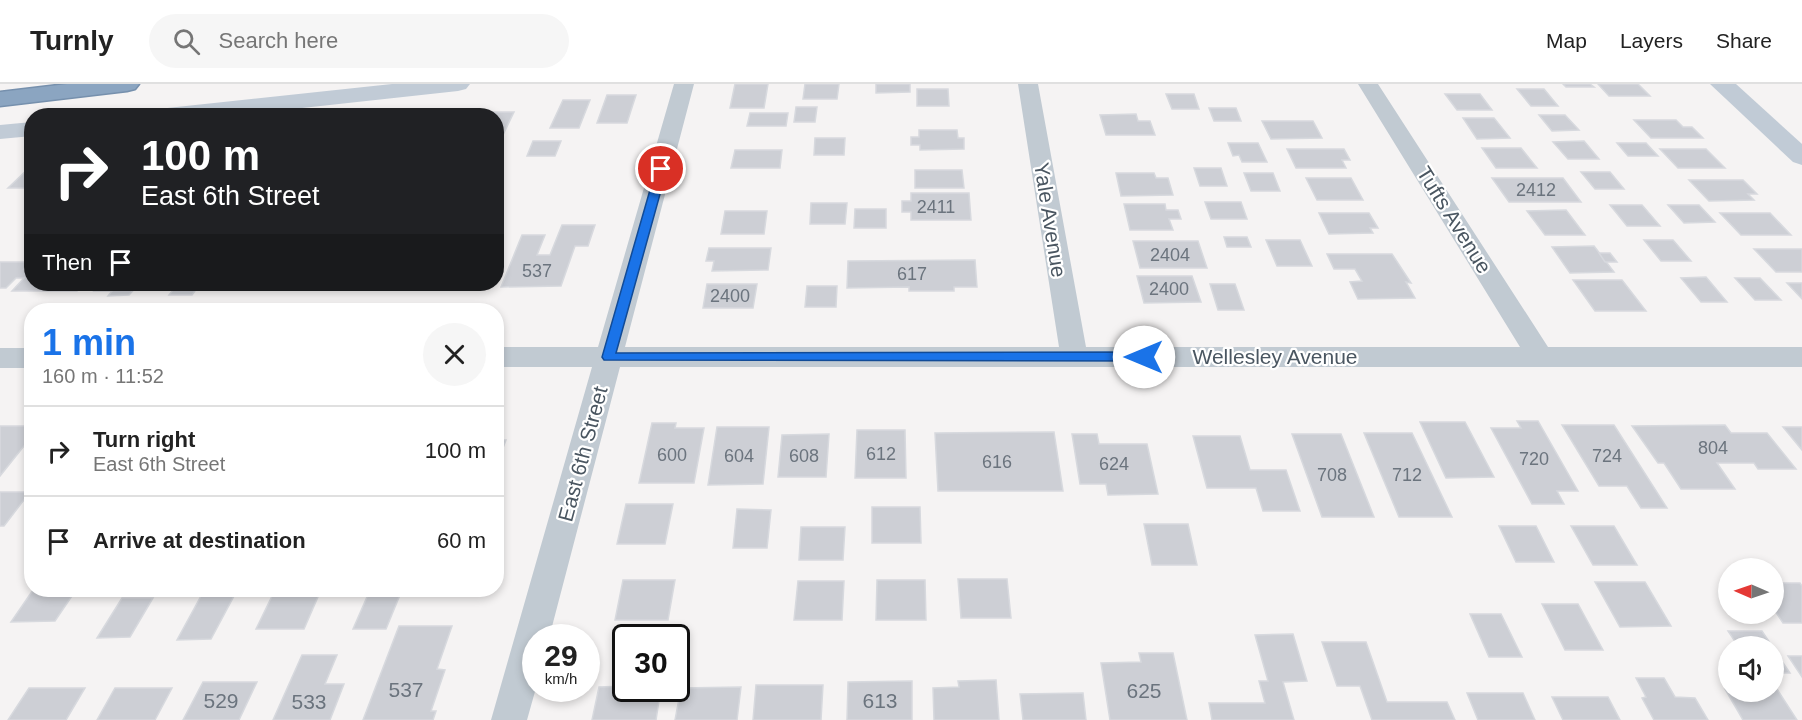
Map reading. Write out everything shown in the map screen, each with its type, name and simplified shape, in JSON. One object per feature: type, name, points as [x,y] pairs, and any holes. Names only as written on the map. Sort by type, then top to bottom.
[{"type":"highway","points":[[0,99],[127,84]]},
{"type":"main road","points":[[233,108],[458,84]]},
{"type":"main road","points":[[1722,84],[1802,157]]},
{"type":"main road","points":[[0,132],[24,130]]},
{"type":"street","name":"East 6th Street","points":[[509,720],[684,84]]},
{"type":"street","name":"Yale Avenue","points":[[1028,84],[1074,357]]},
{"type":"street","name":"Tufts Avenue","points":[[1368,84],[1540,357]]},
{"type":"street","name":"Wellesley Avenue","points":[[504,357],[1802,357]]},
{"type":"street","points":[[0,358],[24,358]]},
{"type":"building","points":[[735,84],[768,84],[764,108],[730,108]]},
{"type":"building","points":[[805,84],[839,84],[837,99],[803,99]]},
{"type":"building","points":[[876,84],[910,84],[910,92],[876,93]]},
{"type":"building","points":[[1563,84],[1590,84],[1594,87],[1566,87]]},
{"type":"building","points":[[1598,84],[1638,84],[1650,96],[1609,96]]},
{"type":"building","points":[[917,89],[948,89],[949,106],[917,106]]},
{"type":"building","points":[[1517,89],[1544,89],[1558,106],[1531,106]]},
{"type":"building","points":[[1166,94],[1194,94],[1199,109],[1172,109]]},
{"type":"building","points":[[1445,94],[1480,94],[1492,110],[1457,110]]},
{"type":"building","points":[[607,95],[636,95],[627,123],[597,123]]},
{"type":"building","points":[[563,100],[590,100],[579,128],[550,128]]},
{"type":"building","points":[[796,107],[817,107],[815,122],[794,122]]},
{"type":"building","points":[[1209,108],[1236,108],[1241,121],[1214,121]]},
{"type":"building","points":[[504,112],[514,112],[504,133]]},
{"type":"building","points":[[750,113],[788,113],[786,126],[747,126]]},
{"type":"building","points":[[1136,114],[1138,121],[1150,121],[1155,135],[1106,135],[1100,115]]},
{"type":"building","points":[[1539,115],[1565,115],[1579,130],[1552,131]]},
{"type":"building","points":[[1463,118],[1494,118],[1510,138],[1477,139]]},
{"type":"building","points":[[1634,120],[1676,120],[1683,127],[1692,127],[1703,138],[1651,138]]},
{"type":"building","points":[[1262,121],[1313,121],[1322,138],[1271,139]]},
{"type":"building","points":[[919,130],[957,130],[958,138],[964,138],[964,149],[920,150],[920,145],[911,145],[911,137],[919,137]]},
{"type":"building","points":[[815,138],[845,138],[844,155],[814,155]]},
{"type":"building","points":[[533,141],[561,141],[555,156],[527,156]]},
{"type":"building","points":[[1584,141],[1599,159],[1568,159],[1553,142]]},
{"type":"building","points":[[1228,143],[1258,143],[1267,162],[1242,162],[1239,155],[1233,156]]},
{"type":"building","points":[[1617,143],[1646,143],[1658,156],[1628,156]]},
{"type":"building","points":[[1482,148],[1521,148],[1537,168],[1496,168]]},
{"type":"building","points":[[1287,149],[1344,149],[1350,160],[1342,160],[1346,168],[1296,168]]},
{"type":"building","points":[[1660,149],[1706,149],[1725,168],[1678,168]]},
{"type":"building","points":[[735,150],[782,150],[780,168],[731,168]]},
{"type":"building","points":[[1194,168],[1221,168],[1227,186],[1200,186]]},
{"type":"building","points":[[915,170],[962,170],[964,188],[915,188]]},
{"type":"building","points":[[1581,172],[1610,172],[1624,189],[1595,189]]},
{"type":"building","points":[[24,173],[24,188],[8,188]]},
{"type":"building","points":[[1116,173],[1154,173],[1156,178],[1168,178],[1173,195],[1121,196]]},
{"type":"building","points":[[1244,173],[1273,173],[1280,191],[1251,191]]},
{"type":"building","points":[[1306,178],[1351,178],[1363,200],[1317,200]]},
{"type":"building","points":[[1492,178],[1563,178],[1581,202],[1509,202]]},
{"type":"building","points":[[1689,180],[1743,180],[1757,194],[1748,194],[1754,200],[1709,201]]},
{"type":"building","points":[[911,193],[969,193],[971,220],[911,220],[911,212],[902,212],[902,201],[911,201]]},
{"type":"building","points":[[1205,202],[1241,202],[1247,219],[1211,219]]},
{"type":"building","points":[[811,203],[847,203],[845,224],[810,224]]},
{"type":"building","points":[[1124,204],[1165,204],[1166,210],[1178,210],[1181,219],[1169,219],[1173,230],[1130,230]]},
{"type":"building","points":[[1610,205],[1642,205],[1660,226],[1627,226]]},
{"type":"building","points":[[1668,205],[1699,205],[1715,222],[1684,223]]},
{"type":"building","points":[[855,209],[886,209],[886,228],[854,228]]},
{"type":"building","points":[[1566,210],[1585,235],[1545,235],[1527,211]]},
{"type":"building","points":[[725,211],[767,211],[764,234],[721,234]]},
{"type":"building","points":[[1319,213],[1369,213],[1378,228],[1370,228],[1373,233],[1329,234]]},
{"type":"building","points":[[1720,213],[1770,213],[1791,235],[1741,235]]},
{"type":"building","points":[[562,225],[595,225],[588,246],[575,246],[561,286],[504,287],[504,280],[522,235],[545,235],[537,255],[550,255]]},
{"type":"building","points":[[1224,237],[1247,237],[1251,247],[1227,247]]},
{"type":"building","points":[[1266,240],[1300,240],[1312,266],[1277,266]]},
{"type":"building","points":[[1644,240],[1673,240],[1691,261],[1661,261]]},
{"type":"building","points":[[1133,241],[1198,241],[1207,268],[1140,268]]},
{"type":"building","points":[[1594,246],[1614,272],[1570,273],[1552,247]]},
{"type":"building","points":[[709,248],[771,248],[768,270],[712,271],[714,261],[706,261]]},
{"type":"building","points":[[1754,249],[1802,249],[1802,272],[1776,272]]},
{"type":"building","points":[[1599,253],[1610,253],[1617,262],[1605,262]]},
{"type":"building","points":[[1327,254],[1392,254],[1411,283],[1406,282],[1415,298],[1358,299],[1350,282],[1362,281],[1355,269],[1334,269]]},
{"type":"building","points":[[975,260],[977,287],[954,287],[954,291],[909,291],[909,287],[847,288],[848,261]]},
{"type":"building","points":[[0,262],[24,262],[24,278],[16,278],[6,288],[0,288]]},
{"type":"building","points":[[1137,276],[1192,276],[1201,302],[1144,303]]},
{"type":"building","points":[[1706,277],[1727,302],[1701,302],[1681,278]]},
{"type":"building","points":[[24,278],[24,291],[12,291]]},
{"type":"building","points":[[1735,278],[1760,278],[1781,300],[1755,300]]},
{"type":"building","points":[[1573,280],[1622,280],[1646,311],[1595,311]]},
{"type":"building","points":[[1787,283],[1802,283],[1802,299]]},
{"type":"building","points":[[707,284],[757,284],[753,308],[703,308]]},
{"type":"building","points":[[1210,284],[1235,284],[1244,310],[1218,310]]},
{"type":"building","points":[[807,286],[837,286],[836,307],[805,307]]},
{"type":"building","points":[[112,291],[133,291],[129,295],[108,296]]},
{"type":"building","points":[[172,291],[195,291],[192,295],[169,295]]},
{"type":"building","points":[[1517,421],[1538,421],[1578,491],[1557,491],[1564,504],[1532,504],[1491,428],[1521,428]]},
{"type":"building","points":[[1420,422],[1465,422],[1494,477],[1446,478]]},
{"type":"building","points":[[652,423],[676,423],[675,428],[704,428],[694,483],[639,483]]},
{"type":"building","points":[[1562,425],[1614,425],[1667,508],[1641,508],[1627,486],[1599,486]]},
{"type":"building","points":[[1725,425],[1731,433],[1767,433],[1796,469],[1758,469],[1754,463],[1717,463],[1735,489],[1681,489],[1664,463],[1658,463],[1632,426]]},
{"type":"building","points":[[0,426],[24,426],[24,446],[0,476]]},
{"type":"building","points":[[717,427],[769,427],[763,484],[708,485]]},
{"type":"building","points":[[1783,427],[1802,427],[1802,450]]},
{"type":"building","points":[[857,430],[905,430],[906,478],[855,478]]},
{"type":"building","points":[[1054,432],[1063,491],[938,491],[935,433]]},
{"type":"building","points":[[1364,433],[1412,433],[1452,517],[1399,517]]},
{"type":"building","points":[[829,434],[826,477],[778,477],[782,435]]},
{"type":"building","points":[[1072,434],[1097,434],[1099,444],[1147,444],[1158,494],[1108,495],[1106,484],[1080,484]]},
{"type":"building","points":[[1292,434],[1341,434],[1374,517],[1322,517]]},
{"type":"building","points":[[1193,436],[1240,436],[1250,470],[1286,470],[1300,511],[1263,511],[1256,488],[1207,488]]},
{"type":"building","points":[[0,492],[24,492],[24,500],[4,526],[0,526]]},
{"type":"building","points":[[626,504],[673,504],[665,544],[617,544]]},
{"type":"building","points":[[872,507],[920,507],[921,543],[872,543]]},
{"type":"building","points":[[737,509],[771,510],[767,548],[733,548]]},
{"type":"building","points":[[1144,524],[1188,524],[1197,565],[1152,565]]},
{"type":"building","points":[[1499,526],[1536,526],[1554,562],[1516,562]]},
{"type":"building","points":[[1571,526],[1614,526],[1637,565],[1593,565]]},
{"type":"building","points":[[801,527],[845,527],[843,560],[799,560]]},
{"type":"building","points":[[958,579],[1007,579],[1011,618],[961,618]]},
{"type":"building","points":[[623,580],[675,580],[668,620],[615,620]]},
{"type":"building","points":[[877,580],[925,580],[926,620],[876,620]]},
{"type":"building","points":[[798,581],[844,581],[842,620],[794,620]]},
{"type":"building","points":[[1595,582],[1645,582],[1671,626],[1620,627]]},
{"type":"building","points":[[1784,583],[1800,583],[1802,586],[1802,623],[1784,623]]},
{"type":"building","points":[[28,597],[71,597],[55,621],[11,622]]},
{"type":"building","points":[[200,597],[233,597],[211,639],[177,640]]},
{"type":"building","points":[[272,597],[318,597],[304,629],[256,629]]},
{"type":"building","points":[[367,597],[399,597],[386,629],[353,629]]},
{"type":"building","points":[[122,598],[153,598],[130,637],[97,638]]},
{"type":"building","points":[[1542,604],[1578,604],[1603,650],[1565,650]]},
{"type":"building","points":[[1470,614],[1501,614],[1522,657],[1489,657]]},
{"type":"building","points":[[399,626],[452,626],[437,669],[445,670],[431,711],[436,711],[433,720],[363,720]]},
{"type":"building","points":[[1728,631],[1762,631],[1765,636],[1731,636]]},
{"type":"building","points":[[1293,634],[1307,681],[1283,682],[1294,720],[1212,720],[1209,703],[1265,703],[1259,681],[1268,681],[1255,635]]},
{"type":"building","points":[[1322,642],[1366,642],[1387,702],[1447,702],[1455,720],[1372,720],[1360,686],[1337,686]]},
{"type":"building","points":[[1139,653],[1173,653],[1187,720],[1110,720],[1101,663],[1141,662]]},
{"type":"building","points":[[302,655],[337,655],[325,684],[344,684],[330,720],[273,720]]},
{"type":"building","points":[[1788,656],[1802,656],[1802,677]]},
{"type":"building","points":[[1784,664],[1790,673],[1784,673]]},
{"type":"building","points":[[1636,678],[1664,678],[1675,697],[1695,698],[1708,720],[1654,720],[1642,698],[1646,697]]},
{"type":"building","points":[[996,680],[999,720],[934,720],[933,688],[959,687],[958,681]]},
{"type":"building","points":[[912,681],[912,720],[847,720],[848,682]]},
{"type":"building","points":[[203,682],[257,682],[239,720],[183,720]]},
{"type":"building","points":[[756,685],[823,685],[821,720],[753,720]]},
{"type":"building","points":[[600,687],[612,687],[612,702],[659,702],[656,720],[592,720],[596,702],[600,702]]},
{"type":"building","points":[[741,687],[737,720],[675,720],[678,702],[690,702],[690,688]]},
{"type":"building","points":[[29,688],[85,688],[66,720],[8,720]]},
{"type":"building","points":[[115,688],[172,688],[155,720],[97,720]]},
{"type":"building","points":[[1083,693],[1086,720],[1023,720],[1020,694]]},
{"type":"building","points":[[1467,693],[1523,693],[1535,720],[1478,720]]},
{"type":"building","points":[[1552,697],[1608,697],[1620,720],[1563,720]]},
{"type":"building","points":[[1784,700],[1797,720],[1743,720],[1733,702],[1784,702]]},
{"type":"route","points":[[661,169],[608,357],[1144,357]]}]
